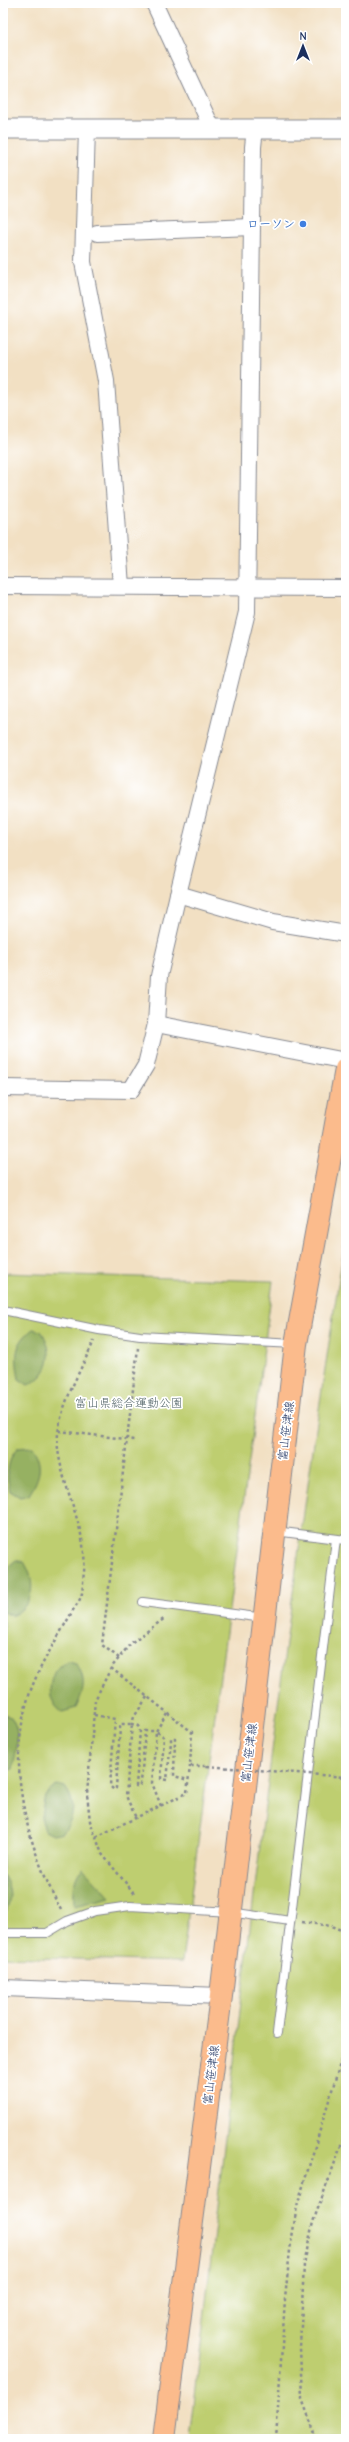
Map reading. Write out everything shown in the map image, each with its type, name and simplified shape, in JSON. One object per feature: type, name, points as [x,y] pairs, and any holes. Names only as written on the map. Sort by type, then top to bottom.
[{"type":"main road","name":"富山笹津線","points":[[164,2439],[221,1996],[296,1344],[346,1070]]},
{"type":"street","points":[[154,3],[212,128]]},
{"type":"street","points":[[3,1088],[131,1090],[146,1065],[156,1024],[159,976],[247,612],[249,588],[252,226],[255,128]]},
{"type":"street","points":[[3,129],[346,129]]},
{"type":"street","points":[[87,129],[83,262],[106,381],[121,586]]},
{"type":"street","points":[[96,233],[252,226]]},
{"type":"street","points":[[3,586],[346,588]]},
{"type":"street","points":[[178,894],[273,922],[346,934]]},
{"type":"street","points":[[156,1024],[346,1061]]},
{"type":"street","points":[[3,1988],[221,1996]]},
{"type":"lane","points":[[3,1310],[99,1330],[140,1336],[296,1344]]},
{"type":"lane","points":[[274,1531],[346,1540]]},
{"type":"lane","points":[[277,2033],[336,1539]]},
{"type":"lane","points":[[143,1602],[265,1618]]},
{"type":"lane","points":[[3,1933],[47,1933],[67,1921],[95,1911],[130,1906],[230,1912],[290,1921]]},
{"type":"path","points":[[67,1921],[43,1876],[26,1828],[20,1794],[19,1749],[27,1708],[38,1674],[82,1595],[85,1564],[82,1538],[58,1448],[59,1421],[99,1330]]},
{"type":"path","points":[[119,1658],[102,1645],[140,1336]]},
{"type":"path","points":[[59,1431],[134,1440]]},
{"type":"path","points":[[144,1907],[102,1854],[90,1821],[87,1794],[95,1700],[111,1668],[131,1643],[180,1607]]},
{"type":"path","points":[[96,1837],[187,1793],[190,1766],[192,1732],[111,1668]]},
{"type":"path","points":[[136,1818],[126,1796],[132,1724],[134,1716],[147,1697]]},
{"type":"path","points":[[161,1806],[152,1783],[156,1731],[168,1713]]},
{"type":"path","points":[[94,1715],[115,1719],[110,1786],[114,1790],[116,1788],[121,1724],[132,1724],[138,1726],[140,1730],[136,1786],[139,1786],[141,1783],[145,1731],[156,1731],[164,1737],[161,1780],[168,1780],[172,1738],[175,1738],[174,1776],[188,1780]]},
{"type":"path","points":[[190,1766],[346,1777]]},
{"type":"path","points":[[290,1921],[331,1926],[346,1932]]},
{"type":"path","points":[[276,2439],[286,2292],[296,2213],[346,2044]]},
{"type":"path","points":[[317,2439],[302,2399],[300,2347],[304,2264],[313,2222],[346,2132]]},
{"type":"green space","points":[[346,1235],[346,2439],[190,2439],[280,1685]]},
{"type":"green space","name":"富山県総合運動公園","points":[[3,1273],[273,1281],[182,1962],[3,1957]]},
{"type":"green space","points":[[33,1329],[41,1331],[48,1346],[49,1354],[46,1369],[42,1375],[36,1381],[28,1385],[19,1379],[17,1351],[22,1340]]},
{"type":"green space","points":[[32,1447],[36,1453],[39,1465],[38,1477],[29,1495],[20,1497],[10,1491],[8,1468],[14,1453],[18,1448]]},
{"type":"green space","points":[[16,1560],[24,1562],[31,1577],[32,1585],[29,1600],[25,1606],[19,1612],[11,1616],[3,1611],[3,1571]]},
{"type":"green space","points":[[67,1661],[76,1663],[82,1674],[83,1685],[81,1696],[76,1708],[62,1712],[54,1704],[50,1688],[55,1671]]},
{"type":"green space","points":[[3,1715],[11,1717],[14,1723],[17,1736],[17,1749],[13,1769],[3,1771]]},
{"type":"green space","points":[[57,1785],[65,1787],[69,1793],[73,1810],[70,1821],[63,1833],[53,1835],[45,1831],[41,1817],[45,1795]]},
{"type":"green space","points":[[83,1868],[110,1897],[74,1906],[75,1881],[79,1872]]},
{"type":"green space","points":[[3,1875],[10,1891],[10,1896],[8,1907],[3,1918]]},
{"type":"place","name":"ローソン","points":[[303,224]]}]
